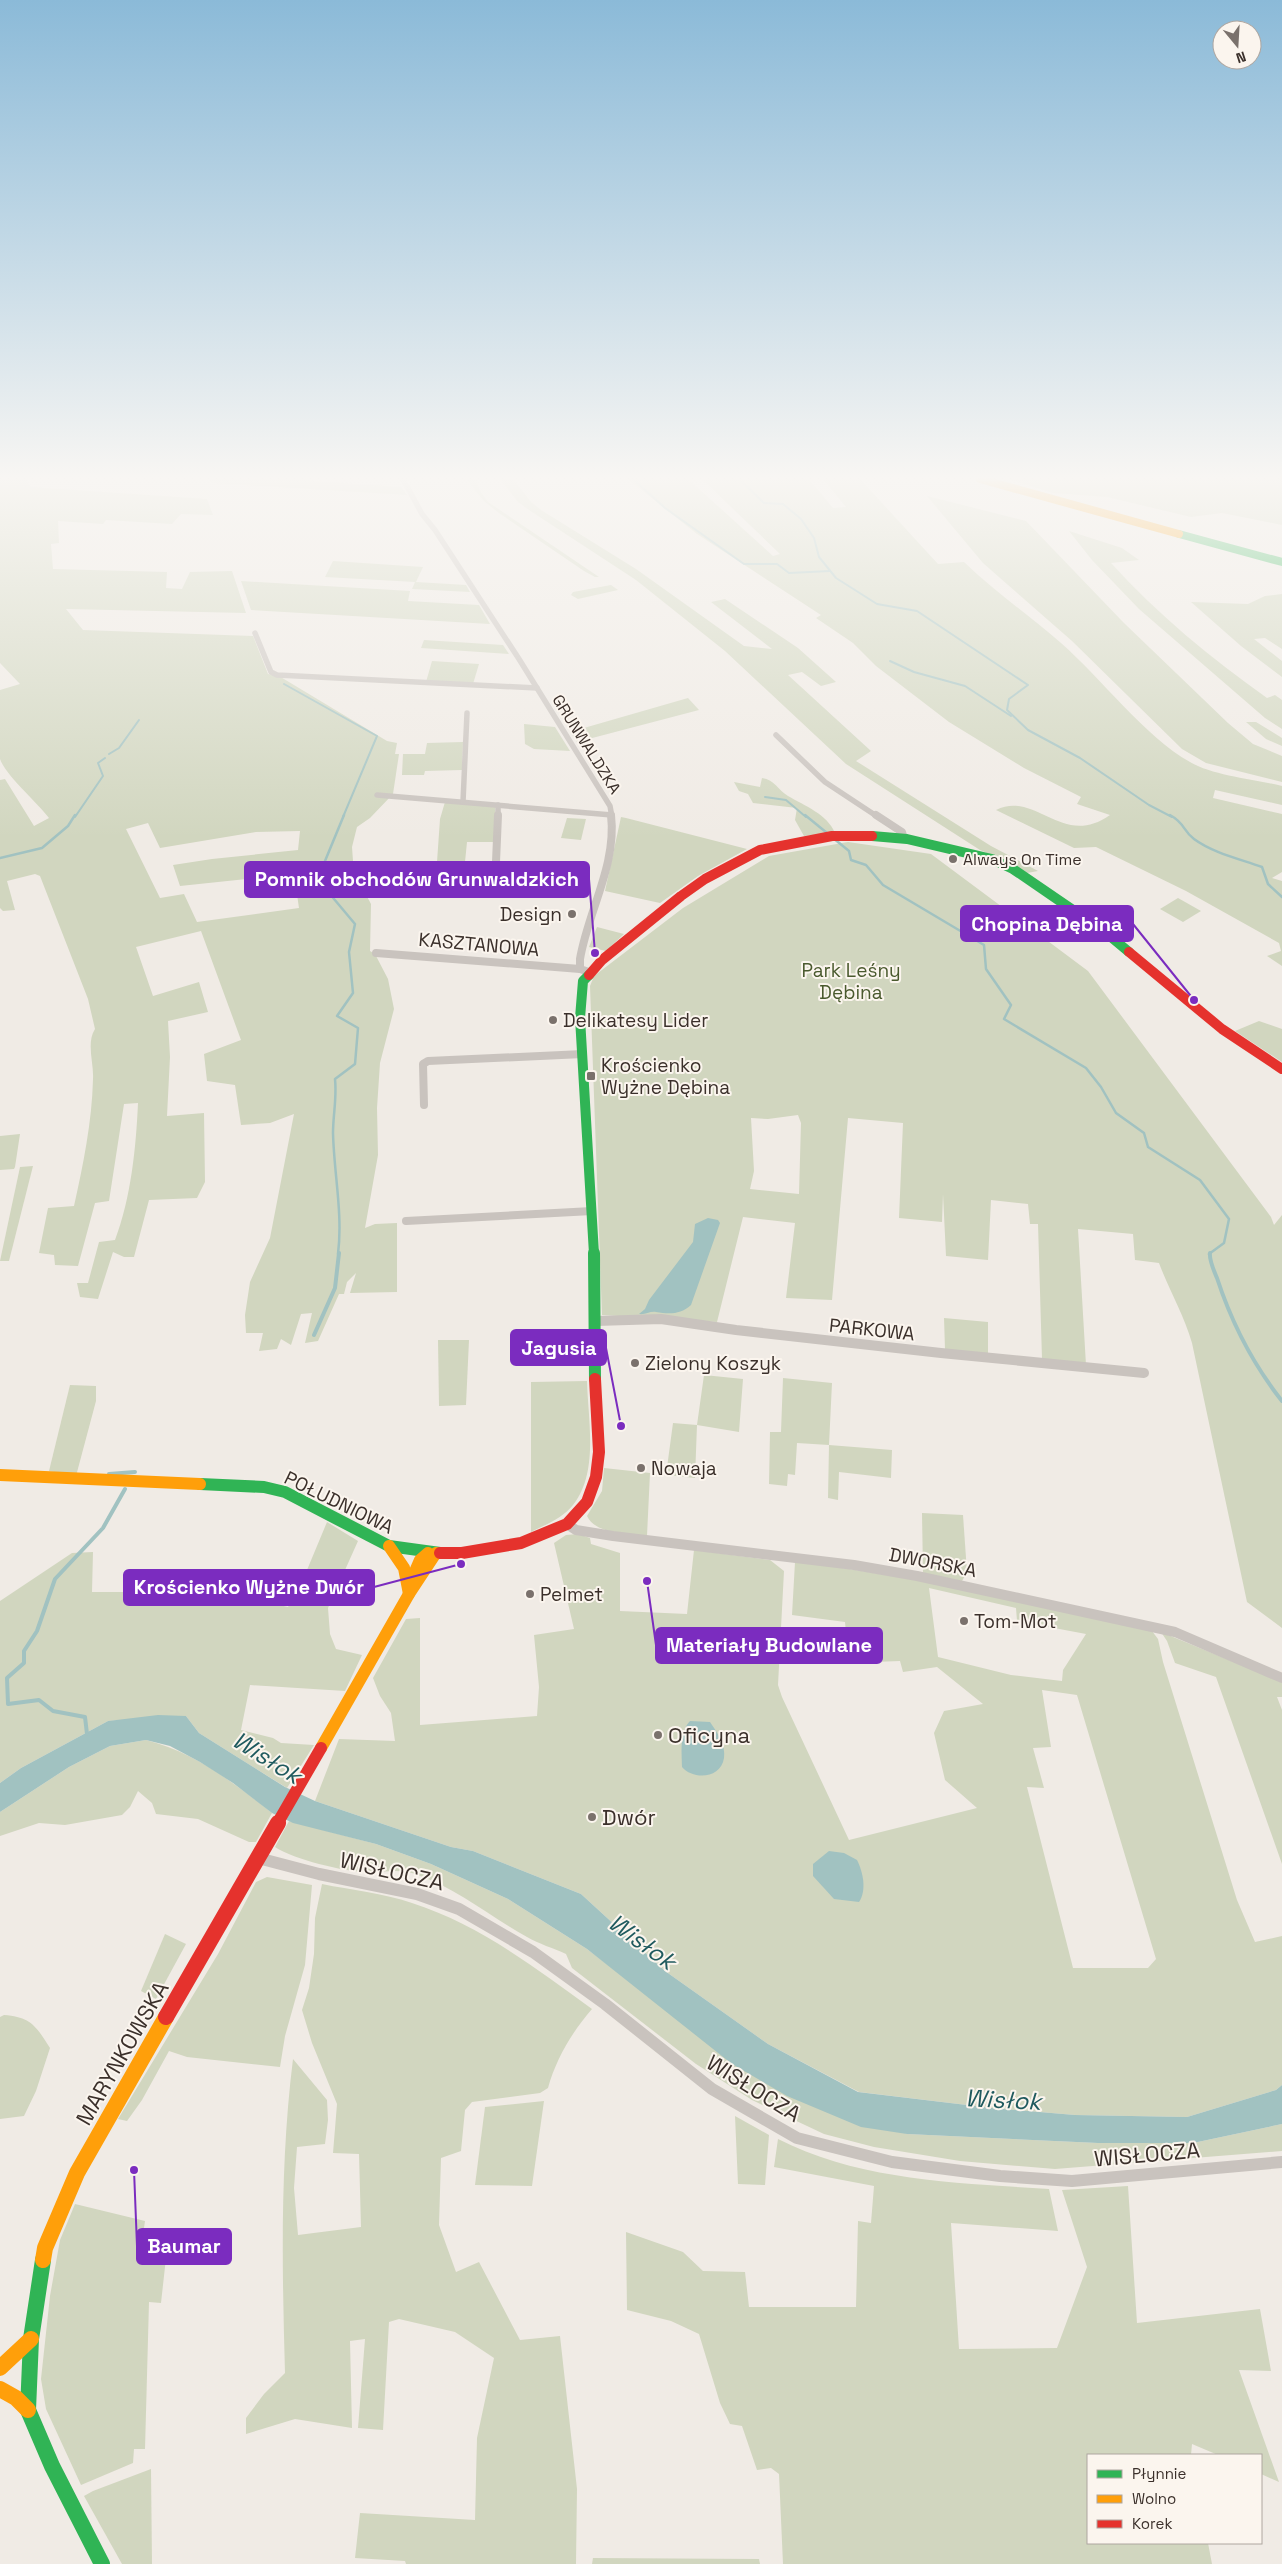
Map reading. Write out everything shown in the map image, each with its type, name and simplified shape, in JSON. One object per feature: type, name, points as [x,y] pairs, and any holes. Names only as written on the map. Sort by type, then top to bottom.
[{"type":"street","name":"GRUNWALDZKA","points":[[479,599],[604,794],[612,815],[613,828],[578,960],[584,970]]},
{"type":"street","name":"GRUNWALDZKA","points":[[255,633],[271,672],[277,675],[537,688]]},
{"type":"street","points":[[462,802],[467,712]]},
{"type":"street","points":[[776,735],[825,782],[902,832],[906,839]]},
{"type":"street","name":"GRUNWALDZKA","points":[[378,795],[612,815]]},
{"type":"street","points":[[496,862],[498,805]]},
{"type":"street","points":[[567,1524],[587,1502],[596,1478],[599,1452],[595,1384],[596,1321],[592,1211],[580,993],[584,970],[705,879],[760,850],[828,837],[862,835],[906,839],[984,856],[1013,869],[1105,932],[1222,1029],[1282,1069]]},
{"type":"street","name":"KASZTANOWA","points":[[376,953],[584,970]]},
{"type":"street","points":[[424,1105],[423,1064],[428,1061],[583,1054]]},
{"type":"street","points":[[406,1221],[592,1211]]},
{"type":"street","name":"PARKOWA","points":[[596,1321],[661,1320],[941,1354],[1144,1372]]},
{"type":"street","name":"POŁUDNIOWA","points":[[0,1476],[264,1488],[285,1492],[389,1546],[432,1553],[467,1553],[521,1543],[567,1524]]},
{"type":"street","name":"DWORSKA","points":[[567,1524],[576,1530],[613,1536],[854,1565],[970,1587],[1175,1632],[1282,1678]]},
{"type":"street","points":[[389,1546],[399,1558],[409,1588]]},
{"type":"street","name":"MARYNKOWSKA","points":[[102,2564],[52,2466],[28,2410],[31,2339],[45,2248],[77,2172],[268,1842],[409,1588],[421,1579],[432,1553]]},
{"type":"street","name":"WISŁOCZA","points":[[258,1858],[318,1874],[417,1894],[459,1908],[533,1952],[605,2004],[712,2089],[798,2138],[892,2162],[1000,2176],[1072,2181],[1282,2162]]},
{"type":"street","points":[[0,2368],[31,2339]]},
{"type":"street","points":[[0,2389],[16,2398],[28,2410]]},
{"type":"green space","points":[[0,599],[241,599],[246,613],[66,609],[83,630],[253,636],[268,674],[279,676],[387,741],[397,743],[395,754],[399,754],[393,794],[370,818],[357,827],[352,847],[353,861],[357,869],[356,876],[371,904],[370,951],[375,954],[388,979],[394,1009],[380,1063],[377,1108],[378,1155],[365,1228],[375,1224],[397,1223],[397,1292],[350,1293],[356,1273],[347,1282],[344,1294],[339,1294],[318,1341],[305,1343],[312,1313],[301,1314],[291,1345],[281,1339],[277,1349],[259,1351],[263,1333],[246,1333],[245,1315],[250,1282],[270,1238],[294,1114],[270,1123],[241,1125],[235,1085],[207,1081],[204,1054],[241,1040],[201,931],[136,947],[153,996],[199,982],[208,1012],[168,1021],[170,1057],[167,1116],[204,1113],[205,1182],[197,1198],[149,1200],[134,1257],[124,1257],[113,1252],[98,1299],[80,1297],[77,1283],[88,1283],[99,1242],[115,1240],[129,1190],[136,1137],[138,1103],[124,1104],[109,1201],[95,1203],[78,1266],[55,1265],[54,1255],[39,1253],[48,1208],[74,1206],[84,1159],[91,1111],[93,1073],[91,1040],[95,1029],[88,999],[40,876],[35,874],[7,881],[15,910],[3,911],[0,908],[0,780],[5,779],[34,826],[49,818],[15,781],[0,759],[0,690],[20,684],[0,663]],"holes":[[[148,823],[160,848],[256,832],[300,831],[298,850],[173,865],[180,886],[294,874],[299,908],[197,922],[184,894],[160,898],[126,829]]]},
{"type":"green space","points":[[247,599],[408,599],[408,601],[479,605],[490,624],[251,610]]},
{"type":"green space","points":[[659,599],[678,599],[744,646],[772,649],[711,602],[725,599],[798,648],[836,682],[821,686],[802,672],[788,675],[871,751],[856,761],[991,846],[1038,871],[1027,873],[1010,863],[980,850],[846,764],[725,651]]},
{"type":"green space","points":[[796,599],[1007,599],[1061,643],[1140,723],[1173,751],[1190,762],[1211,771],[1282,786],[1282,805],[1215,790],[1213,798],[1282,814],[1282,872],[1272,878],[1282,881],[1282,966],[1267,956],[1281,951],[1279,943],[1186,891],[1096,847],[1074,848],[996,810],[1010,806],[1024,807],[1063,823],[1078,826],[1093,824],[1110,815],[1077,804],[1081,797],[1024,768],[949,722],[876,666],[853,643],[816,618],[821,615]]},
{"type":"green space","points":[[1024,599],[1101,599],[1228,723],[1253,744],[1282,756],[1282,782],[1206,763],[1182,749],[1072,641]]},
{"type":"green space","points":[[1129,599],[1146,599],[1225,667],[1267,698],[1275,695],[1282,700],[1282,729],[1265,718]]},
{"type":"green space","points":[[1259,599],[1282,599],[1282,649],[1265,638],[1254,639],[1282,661],[1282,677],[1241,646],[1191,602],[1248,604]]},
{"type":"green space","points":[[424,640],[503,645],[509,654],[421,648]]},
{"type":"green space","points":[[432,661],[479,664],[473,684],[426,682]]},
{"type":"green space","points":[[688,698],[699,710],[577,742],[570,732]]},
{"type":"green space","points":[[1246,722],[1256,722],[1282,738],[1282,746],[1266,739]]},
{"type":"green space","points":[[524,724],[555,727],[570,751],[534,749],[525,744]]},
{"type":"green space","points":[[463,742],[462,770],[425,771],[424,775],[402,775],[403,754],[425,754],[427,743]]},
{"type":"green space","points":[[762,778],[770,781],[785,794],[821,816],[835,833],[804,836],[795,820],[797,808],[753,803],[748,794],[739,791],[734,782],[760,787]]},
{"type":"green space","points":[[445,802],[495,807],[495,842],[467,842],[465,862],[437,862],[440,819]]},
{"type":"green space","points":[[621,817],[747,849],[698,876],[660,903],[605,891]]},
{"type":"green space","points":[[567,818],[586,819],[581,840],[561,838]]},
{"type":"green space","name":"Park Leśny Dębina","points":[[848,842],[931,854],[1088,971],[1271,1217],[1274,1225],[1282,1215],[1282,1628],[1247,1602],[1192,1343],[1185,1322],[1159,1263],[1135,1260],[1133,1234],[1078,1229],[1086,1365],[1042,1359],[1038,1224],[1030,1224],[1028,1204],[991,1200],[988,1260],[946,1256],[943,1194],[942,1222],[899,1218],[903,1123],[848,1118],[832,1300],[786,1298],[795,1223],[743,1217],[717,1322],[602,1315],[590,986],[594,976],[683,908],[769,856]],"holes":[[[798,1115],[801,1123],[799,1194],[750,1189],[754,1171],[751,1118],[768,1119]]]},
{"type":"green space","points":[[1178,898],[1201,911],[1183,922],[1160,909]]},
{"type":"green space","points":[[597,927],[624,934],[606,951],[589,947]]},
{"type":"green space","points":[[1259,1021],[1282,1029],[1282,1062],[1235,1031]]},
{"type":"green space","points":[[20,1134],[14,1169],[0,1170],[0,1136]]},
{"type":"green space","points":[[33,1166],[9,1261],[0,1261],[20,1167]]},
{"type":"green space","points":[[944,1318],[988,1322],[988,1355],[945,1349]]},
{"type":"green space","points":[[438,1340],[469,1340],[466,1405],[439,1406]]},
{"type":"green space","points":[[704,1375],[743,1379],[739,1432],[697,1425]]},
{"type":"green space","points":[[783,1378],[832,1383],[829,1445],[797,1443],[795,1475],[788,1474],[787,1486],[769,1484],[770,1432],[781,1432]]},
{"type":"green space","points":[[587,1381],[590,1445],[589,1462],[581,1492],[573,1505],[564,1514],[531,1532],[531,1382]]},
{"type":"green space","points":[[70,1385],[96,1386],[96,1401],[76,1476],[49,1471]]},
{"type":"green space","points":[[673,1423],[697,1425],[695,1478],[666,1475]]},
{"type":"green space","points":[[829,1445],[892,1450],[891,1478],[839,1472],[838,1500],[828,1498]]},
{"type":"green space","points":[[604,1468],[650,1473],[647,1536],[605,1530],[591,1522],[587,1516],[602,1491]]},
{"type":"green space","points":[[922,1513],[963,1515],[967,1572],[962,1581],[923,1573]]},
{"type":"green space","points":[[327,1522],[358,1541],[328,1608],[330,1634],[336,1649],[362,1655],[345,1691],[250,1685],[241,1730],[273,1738],[281,1743],[314,1745],[287,1788],[199,1733],[186,1716],[108,1721],[21,1768],[0,1783],[0,1601],[72,1553],[93,1552],[92,1592],[223,1592],[288,1607],[302,1582]]},
{"type":"green space","points":[[578,1534],[590,1538],[591,1544],[620,1553],[620,1611],[687,1614],[694,1550],[770,1560],[784,1571],[778,1685],[849,1840],[977,1808],[945,1780],[934,1733],[944,1711],[983,1704],[937,1667],[903,1672],[900,1661],[849,1663],[845,1622],[792,1615],[795,1562],[929,1583],[1152,1631],[1158,1639],[1163,1662],[1237,1900],[1255,1942],[1282,1936],[1282,2085],[1276,2090],[1187,2117],[1075,2115],[992,2108],[859,2092],[768,2044],[665,1971],[581,1894],[473,1851],[451,1847],[315,1801],[339,1739],[395,1741],[391,1713],[380,1696],[373,1678],[406,1619],[420,1618],[420,1725],[537,1716],[539,1687],[534,1635],[574,1629],[554,1543],[566,1535]],"holes":[[[929,1588],[1016,1608],[1017,1621],[1086,1634],[1063,1670],[1062,1681],[1011,1675],[938,1657]],[[1042,1690],[1077,1695],[1156,1959],[1148,1968],[1073,1968],[1027,1787],[1044,1788],[1033,1748],[1051,1747]]]},
{"type":"green space","points":[[1161,1632],[1282,1682],[1282,1697],[1277,1697],[1282,1710],[1282,1864],[1216,1677],[1175,1663],[1167,1641]]},
{"type":"green space","points":[[146,1740],[164,1745],[197,1760],[228,1779],[272,1813],[256,1842],[249,1842],[198,1819],[156,1814],[152,1803],[138,1791],[130,1807],[122,1815],[65,1825],[39,1823],[0,1836],[0,1812],[69,1767],[110,1746]]},
{"type":"green space","points":[[289,1821],[376,1844],[431,1864],[508,1899],[587,1949],[642,1991],[907,2134],[1098,2143],[1193,2143],[1282,2124],[1282,2151],[1055,2169],[960,2161],[874,2147],[824,2134],[752,2100],[696,2064],[572,1968],[566,1954],[536,1942],[445,1887],[409,1872],[366,1872],[332,1867],[294,1856],[275,1847]]},
{"type":"green space","points":[[267,1877],[312,1885],[305,1965],[285,2036],[280,2067],[187,2057],[169,2051],[142,2100],[127,2121],[118,2119],[218,1954],[256,1882]]},
{"type":"green space","points":[[322,1884],[401,1900],[436,1912],[460,1923],[506,1949],[592,2009],[566,2046],[555,2067],[548,2088],[540,2093],[472,2102],[465,2110],[461,2151],[441,2158],[439,2225],[456,2272],[479,2262],[520,2340],[560,2336],[577,2489],[576,2564],[406,2564],[405,2561],[355,2558],[360,2513],[475,2520],[477,2438],[494,2358],[455,2332],[399,2319],[389,2322],[383,2430],[358,2428],[365,2339],[350,2341],[352,2428],[295,2419],[246,2434],[246,2418],[264,2394],[285,2373],[284,2176],[293,2059],[327,2100],[328,2120],[325,2144],[297,2147],[294,2188],[298,2235],[361,2227],[359,2154],[333,2153],[337,2104],[312,2043],[302,2010],[309,1988],[314,1954],[315,1918]]},
{"type":"green space","points":[[165,1934],[186,1944],[156,1999],[141,1991]]},
{"type":"green space","points":[[4,2015],[21,2018],[32,2024],[50,2048],[36,2091],[24,2116],[0,2119],[0,2017]]},
{"type":"green space","points":[[544,2101],[532,2186],[475,2185],[485,2107]]},
{"type":"green space","points":[[735,2116],[769,2135],[765,2185],[738,2184]]},
{"type":"green space","points":[[778,2139],[809,2153],[842,2164],[876,2172],[945,2182],[1049,2189],[1058,2231],[951,2223],[959,2349],[1057,2348],[1087,2267],[1062,2190],[1128,2186],[1137,2323],[1260,2309],[1271,2371],[1239,2370],[1279,2482],[1262,2474],[1262,2454],[1216,2454],[1192,2444],[1191,2454],[1087,2454],[1087,2544],[1208,2544],[1212,2564],[783,2564],[779,2474],[771,2468],[757,2470],[742,2426],[730,2424],[720,2403],[699,2334],[671,2321],[627,2310],[626,2232],[683,2252],[703,2271],[745,2272],[749,2307],[856,2307],[858,2221],[871,2223],[874,2186],[774,2167]]},
{"type":"green space","points":[[75,2204],[145,2221],[141,2249],[160,2250],[166,2258],[161,2303],[149,2302],[145,2449],[134,2449],[133,2463],[81,2485],[46,2409],[41,2379],[50,2296],[60,2240]]},
{"type":"green space","points":[[151,2469],[152,2564],[122,2564],[84,2496]]},
{"type":"green space","points":[[593,2558],[759,2559],[760,2564],[592,2564]]},
{"type":"water","points":[[708,1218],[718,1220],[720,1223],[691,1305],[683,1311],[674,1313],[654,1312],[639,1314],[645,1309],[649,1300],[693,1242],[695,1224]]},
{"type":"water","points":[[158,1715],[186,1716],[199,1733],[285,1787],[315,1801],[451,1847],[473,1851],[581,1894],[665,1971],[768,2044],[858,2092],[992,2108],[1075,2115],[1187,2117],[1276,2090],[1282,2085],[1282,2124],[1193,2143],[1098,2143],[907,2134],[861,2127],[787,2096],[732,2064],[587,1949],[508,1899],[431,1864],[376,1844],[293,1823],[272,1813],[233,1783],[200,1762],[170,1746],[146,1740],[110,1746],[69,1767],[0,1812],[0,1783],[21,1768],[108,1721]]},
{"type":"water","points":[[690,1721],[710,1722],[724,1748],[722,1765],[712,1774],[693,1774],[682,1767],[684,1731]]},
{"type":"water","points":[[829,1851],[844,1853],[857,1860],[863,1881],[863,1892],[859,1902],[834,1899],[813,1876],[813,1864]]},
{"type":"waterway","points":[[869,599],[877,604],[917,611],[1028,685],[1009,699],[1007,710],[1028,730],[1080,758],[1149,805],[1172,817]]},
{"type":"waterway","points":[[890,661],[914,672],[965,686],[1011,716]]},
{"type":"waterway","points":[[284,684],[377,736],[343,817]]},
{"type":"waterway","points":[[109,754],[119,748],[139,720]]},
{"type":"waterway","points":[[75,817],[103,776],[98,763],[105,758]]},
{"type":"waterway","points":[[765,797],[786,800],[806,817]]},
{"type":"waterway","points":[[0,858],[42,848],[68,826],[75,815]]},
{"type":"waterway","points":[[338,1254],[339,1209],[333,1133],[336,1093],[335,1079],[355,1064],[358,1028],[337,1016],[353,993],[349,952],[355,924],[329,893],[348,890],[325,861],[344,815]]},
{"type":"waterway","points":[[805,815],[849,851],[851,860],[866,865],[883,885],[984,945],[986,969],[1011,1005],[1004,1019],[1086,1068],[1101,1087],[1116,1113],[1144,1133],[1148,1147],[1200,1180],[1229,1219],[1224,1243],[1210,1253]]},
{"type":"waterway","points":[[1170,815],[1179,821],[1190,836],[1201,844],[1262,867],[1268,884],[1282,897]]},
{"type":"waterway","points":[[314,1335],[335,1288],[339,1253]]},
{"type":"waterway","points":[[1210,1253],[1212,1265],[1236,1327],[1252,1358],[1282,1401]]},
{"type":"waterway","points":[[109,1474],[135,1472]]},
{"type":"waterway","points":[[87,1734],[85,1717],[53,1711],[39,1700],[8,1704],[7,1678],[24,1663],[24,1651],[37,1631],[55,1579],[103,1528],[125,1489]]},
{"type":"traffic: fast","points":[[872,836],[907,839],[992,859],[1013,869],[1105,932],[1129,952]]},
{"type":"traffic: fast","points":[[589,975],[583,981],[580,1018],[592,1211],[596,1321],[595,1379]]},
{"type":"traffic: fast","points":[[200,1484],[264,1487],[285,1492],[389,1546],[440,1553]]},
{"type":"traffic: fast","points":[[43,2260],[31,2339],[28,2410],[52,2466],[102,2564]]},
{"type":"traffic: slow","points":[[0,1475],[200,1484]]},
{"type":"traffic: slow","points":[[389,1546],[404,1568],[409,1594]]},
{"type":"traffic: slow","points":[[410,1583],[420,1560],[428,1553]]},
{"type":"traffic: slow","points":[[321,1748],[409,1594],[436,1553]]},
{"type":"traffic: slow","points":[[43,2260],[45,2248],[77,2173],[166,2017]]},
{"type":"traffic: slow","points":[[0,2368],[31,2339]]},
{"type":"traffic: slow","points":[[0,2389],[16,2398],[28,2410]]},
{"type":"traffic: jam","points":[[589,975],[602,960],[681,896],[705,879],[760,850],[832,836],[872,836]]},
{"type":"traffic: jam","points":[[1129,952],[1222,1029],[1282,1069]]},
{"type":"traffic: jam","points":[[440,1553],[462,1553],[521,1543],[567,1524],[587,1502],[596,1477],[599,1452],[595,1379]]},
{"type":"traffic: jam","points":[[166,2017],[321,1748]]},
{"type":"place","name":"Always On Time","points":[[953,859]]},
{"type":"place","name":"Design","points":[[572,914]]},
{"type":"place","name":"Pomnik obchodów Grunwaldzkich","points":[[595,953]]},
{"type":"place","name":"Chopina Dębina","points":[[1194,1000]]},
{"type":"place","name":"Delikatesy Lider","points":[[553,1020]]},
{"type":"place","name":"Krościenko Wyżne Dębina","points":[[591,1076]]},
{"type":"place","name":"Zielony Koszyk","points":[[635,1363]]},
{"type":"place","name":"Jagusia","points":[[621,1426]]},
{"type":"place","name":"Nowaja","points":[[641,1468]]},
{"type":"place","name":"Krościenko Wyżne Dwór","points":[[461,1564]]},
{"type":"place","name":"Materiały Budowlane","points":[[647,1581]]},
{"type":"place","name":"Pelmet","points":[[530,1594]]},
{"type":"place","name":"Tom-Mot","points":[[964,1621]]},
{"type":"place","name":"Oficyna","points":[[658,1735]]},
{"type":"place","name":"Dwór","points":[[592,1817]]},
{"type":"place","name":"Baumar","points":[[134,2170]]},
{"type":"water label","name":"Wisłok","points":[[267,1758]]},
{"type":"water label","name":"Wisłok","points":[[642,1942]]},
{"type":"water label","name":"Wisłok","points":[[1003,2100]]}]
